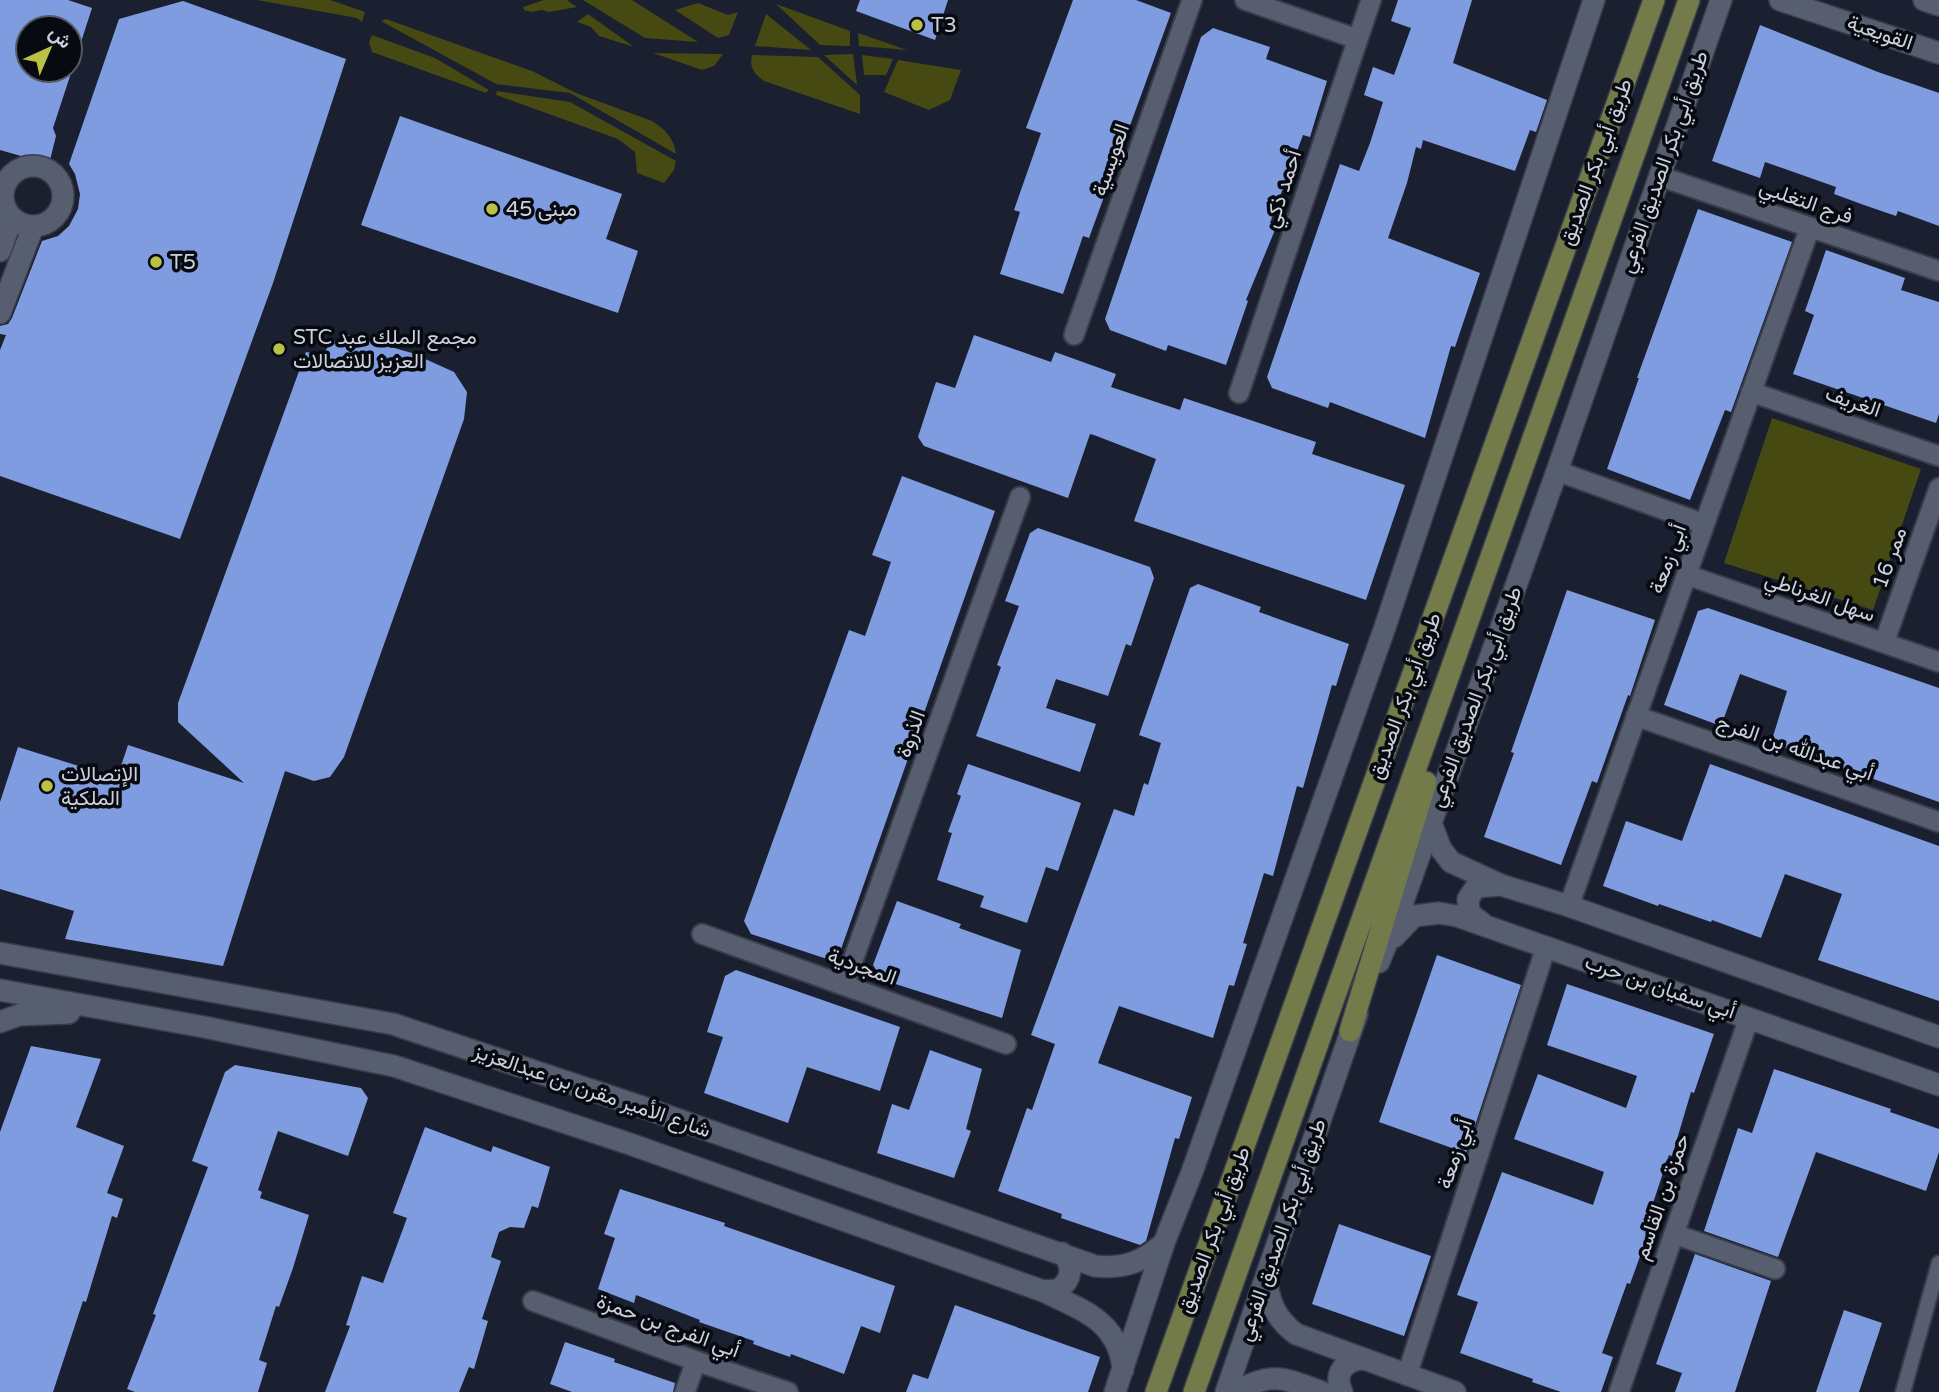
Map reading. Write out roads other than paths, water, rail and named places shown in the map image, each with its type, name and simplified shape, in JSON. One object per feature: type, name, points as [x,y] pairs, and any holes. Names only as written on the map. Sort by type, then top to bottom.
[{"type":"main road","name":"طريق أبي بكر الصديق","points":[[1156,1392],[1654,0]]},
{"type":"main road","name":"طريق أبي بكر الصديق","points":[[1195,1392],[1689,0]]},
{"type":"main road","points":[[1350,1031],[1512,501]]},
{"type":"street","name":"العويسية","points":[[1074,335],[1192,0]]},
{"type":"street","points":[[1245,0],[1357,39]]},
{"type":"street","name":"أحمد ذكي","points":[[1239,393],[1371,0]]},
{"type":"street","points":[[1115,1392],[1164,1243],[1385,627],[1594,0]]},
{"type":"street","points":[[1717,10],[1732,0]]},
{"type":"street","name":"القويعية","points":[[1780,0],[1939,53]]},
{"type":"street","points":[[1814,0],[1832,16]]},
{"type":"street","points":[[1924,0],[1939,5]]},
{"type":"street","name":"طريق أبي بكر الصديق الفرعي","points":[[1226,1392],[1350,1031],[1387,943],[1431,823],[1717,10]]},
{"type":"street","points":[[33,166],[46,169],[59,180],[63,188],[62,207],[51,221],[33,227],[12,218],[6,210],[3,190],[7,180],[23,167],[33,166]]},
{"type":"street","name":"فرج التغلبي","points":[[1659,176],[1939,271]]},
{"type":"street","points":[[0,251],[12,218]]},
{"type":"street","points":[[0,313],[33,227]]},
{"type":"street","name":"أبي زمعة","points":[[1569,906],[1810,227]]},
{"type":"street","name":"الغريف","points":[[1751,392],[1939,456]]},
{"type":"street","points":[[1557,471],[1704,524]]},
{"type":"street","name":"ممر 16","points":[[1884,643],[1939,488]]},
{"type":"street","name":"الذروة","points":[[844,985],[1020,498]]},
{"type":"street","name":"سهل الغرناطي","points":[[1686,575],[1939,662]]},
{"type":"street","name":"أبي عبدالله بن الفرج","points":[[1636,716],[1939,822]]},
{"type":"street","points":[[1431,823],[1441,849],[1451,862],[1501,884],[1939,1037]]},
{"type":"street","points":[[1482,923],[1469,913],[1468,899],[1476,887],[1501,884]]},
{"type":"street","name":"أبي سفيان بن حرب","points":[[1387,943],[1414,916],[1439,914],[1482,923],[1939,1085]]},
{"type":"street","name":"المجردية","points":[[702,934],[1006,1044]]},
{"type":"street","name":"أبي زمعة","points":[[1407,1375],[1546,947]]},
{"type":"street","points":[[0,987],[6,954]]},
{"type":"street","name":"شارع الأمير مقرن بن عبدالعزيز","points":[[6,954],[393,1024],[642,1107],[1095,1266],[1113,1268],[1130,1265],[1149,1256],[1164,1243]]},
{"type":"street","name":"شارع الأمير مقرن بن عبدالعزيز","points":[[0,987],[394,1066],[630,1144],[1043,1291],[1096,1318],[1105,1326],[1118,1347],[1123,1371]]},
{"type":"street","points":[[0,1022],[19,1015],[65,1013],[99,1007]]},
{"type":"street","name":"حمزة بن القاسم","points":[[1619,1392],[1749,1018]]},
{"type":"street","points":[[630,1144],[642,1107]]},
{"type":"street","points":[[1674,1234],[1775,1269]]},
{"type":"street","points":[[1043,1291],[1058,1290],[1068,1280],[1070,1265],[1062,1254]]},
{"type":"street","points":[[1903,1392],[1939,1263]]},
{"type":"street","points":[[1266,1275],[1270,1303],[1285,1325],[1308,1339],[1455,1392]]},
{"type":"street","name":"أبي الفرج بن حمزة","points":[[533,1301],[788,1392]]},
{"type":"street","points":[[1342,1392],[1338,1385],[1339,1374],[1345,1365],[1354,1359],[1365,1359]]},
{"type":"street","points":[[685,1392],[696,1361]]},
{"type":"street","points":[[1235,1392],[1255,1381],[1280,1378],[1322,1392]]},
{"type":"place","name":"T3","points":[[917,25]]},
{"type":"place","name":"مبنى 45","points":[[492,209]]},
{"type":"place","name":"T5","points":[[156,262]]},
{"type":"place","name":"STC مجمع الملك عبد العزيز للاتصالات","points":[[279,349]]},
{"type":"place","name":"الإتصالات الملكية","points":[[47,786]]}]
